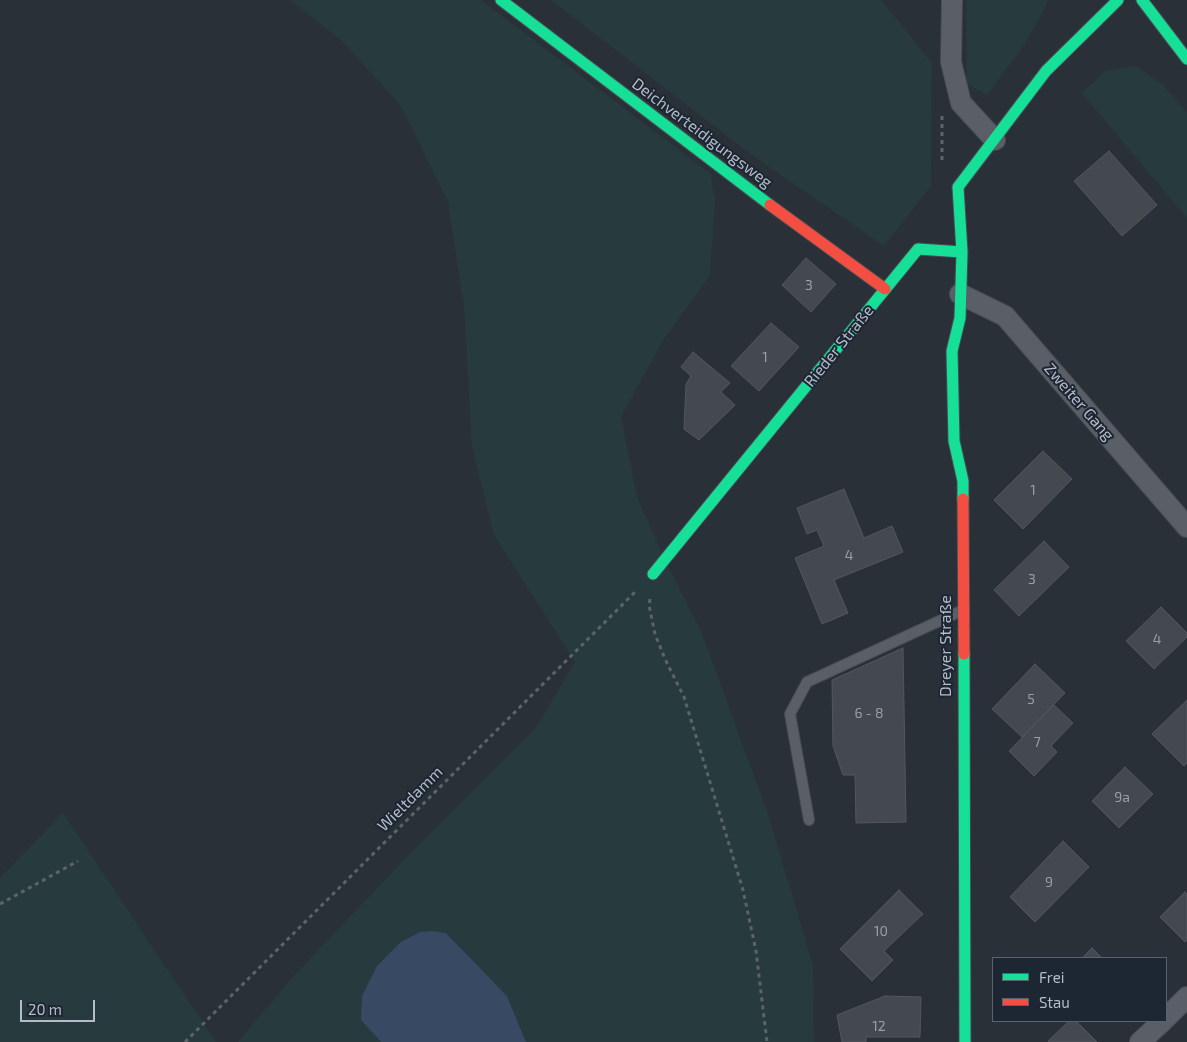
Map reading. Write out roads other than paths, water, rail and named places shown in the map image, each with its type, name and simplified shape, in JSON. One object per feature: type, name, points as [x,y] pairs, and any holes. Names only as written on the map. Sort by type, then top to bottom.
[{"type":"street","name":"Deichverteidigungsweg","points":[[501,0],[812,237],[885,289]]},
{"type":"street","points":[[952,0],[951,62],[961,103],[995,140]]},
{"type":"street","points":[[962,252],[958,187],[1046,71],[1118,0]]},
{"type":"street","points":[[1142,0],[1187,60]]},
{"type":"street","name":"Rieder Straße","points":[[653,574],[918,249],[962,252]]},
{"type":"street","name":"Dreyer Straße","points":[[962,252],[960,318],[952,351],[954,441],[962,481],[965,1042]]},
{"type":"street","name":"Zweiter Gang","points":[[960,294],[1005,316],[1187,527]]},
{"type":"street","points":[[1167,1017],[1187,997]]},
{"type":"street","points":[[1140,1042],[1162,1022]]},
{"type":"lane","points":[[809,820],[790,714],[807,682],[962,611]]},
{"type":"water","points":[[420,932],[446,933],[507,996],[526,1042],[381,1042],[361,1020],[362,996],[377,966],[401,942]]}]
